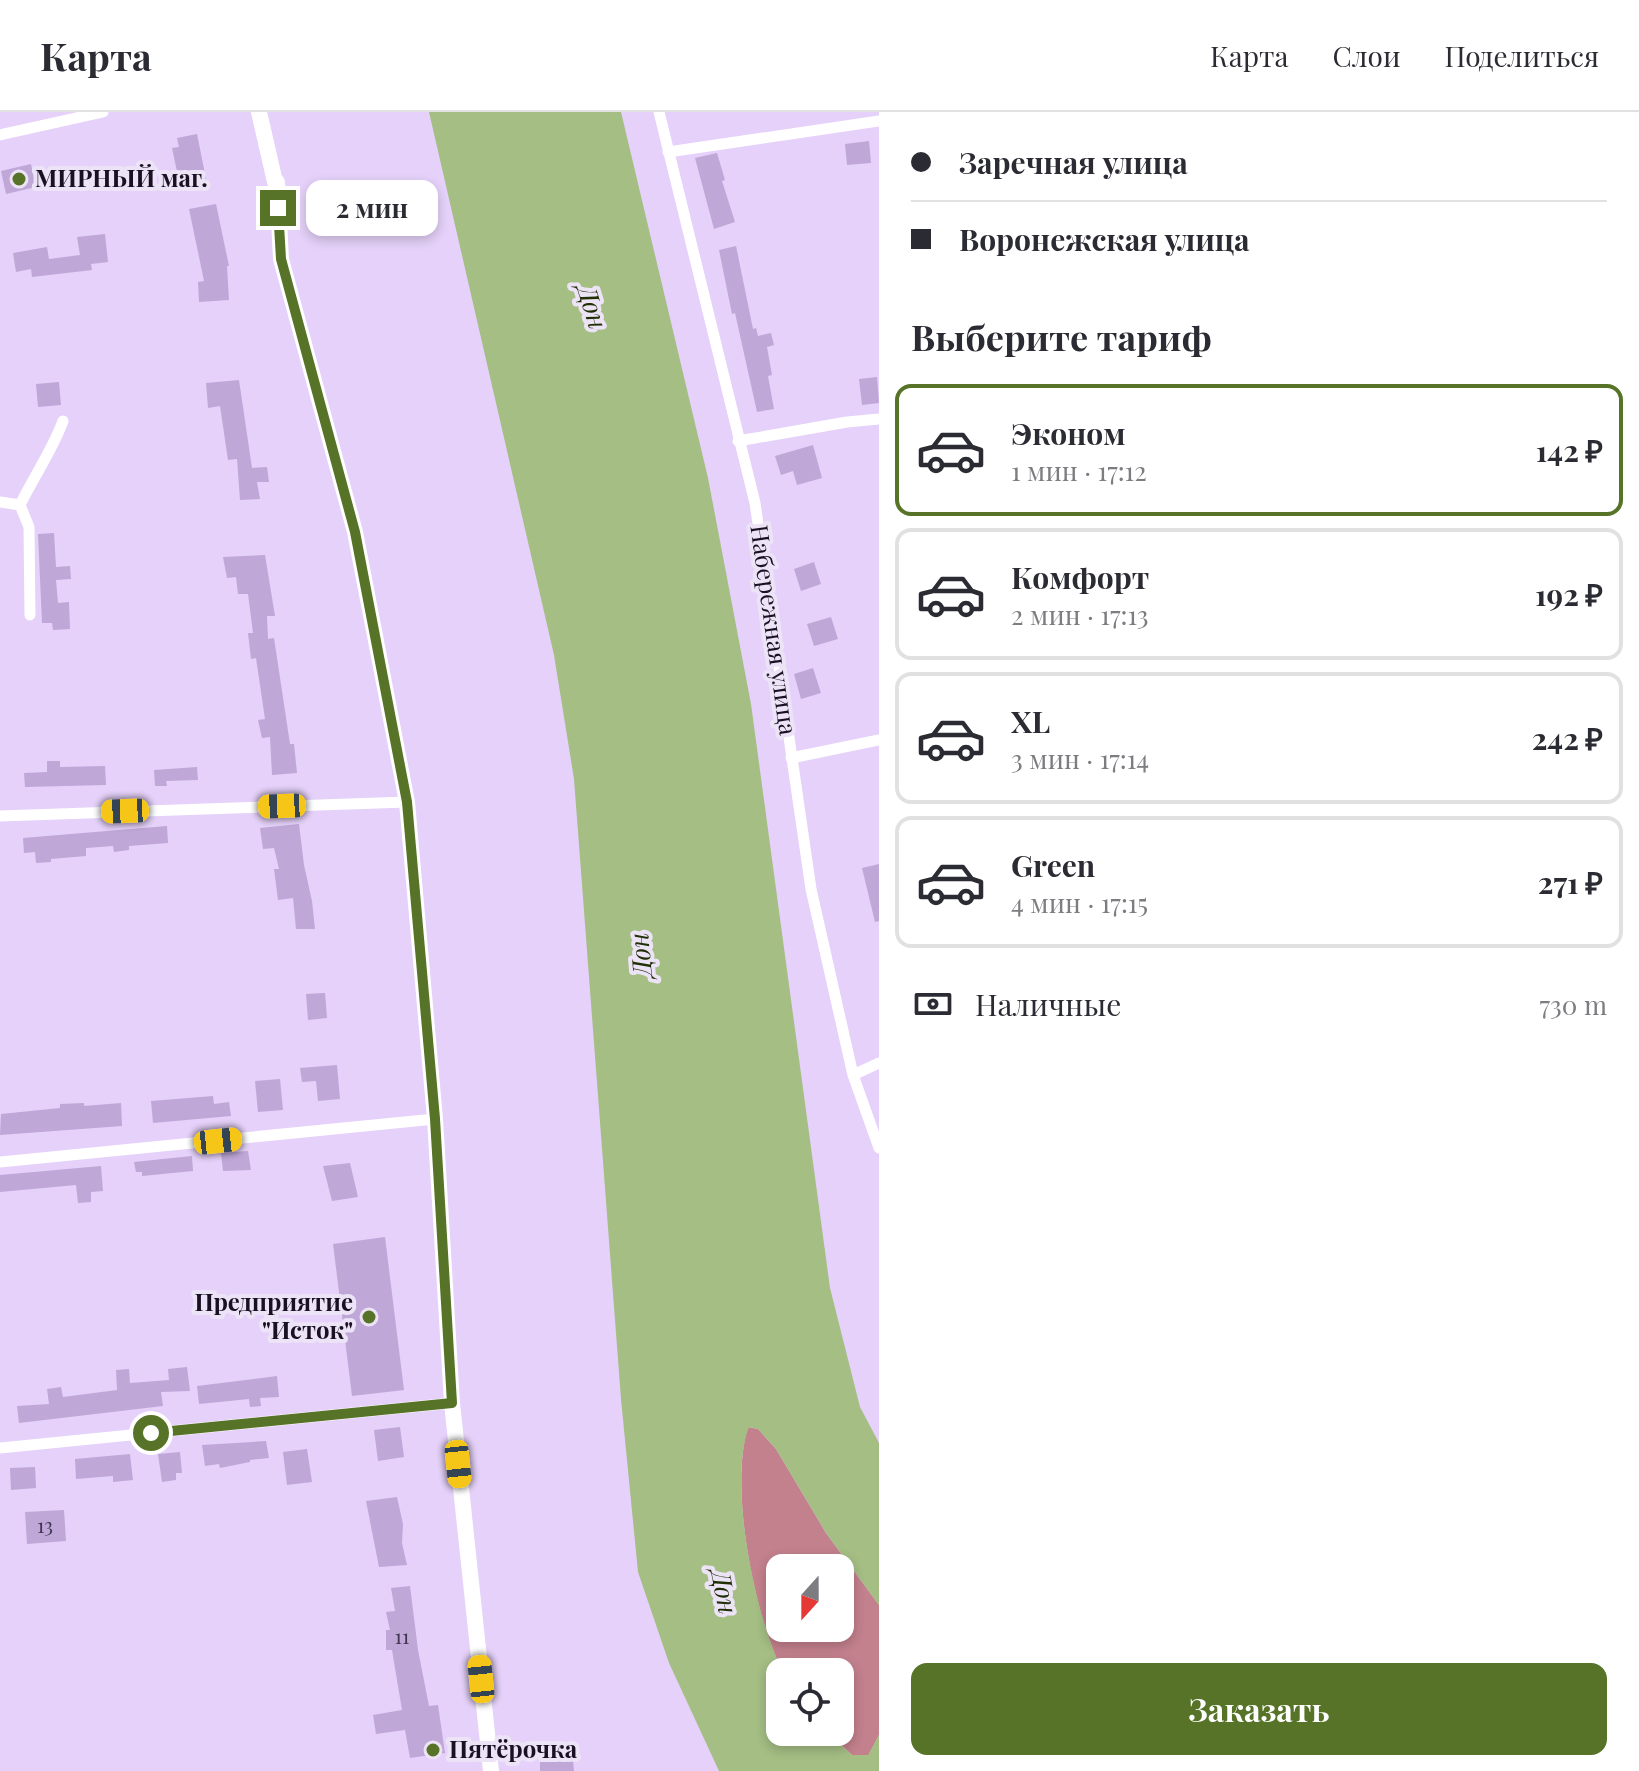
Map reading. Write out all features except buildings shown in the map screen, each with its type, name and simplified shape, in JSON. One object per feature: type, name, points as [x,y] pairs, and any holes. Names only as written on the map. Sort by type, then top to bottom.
[{"type":"street","points":[[0,135],[103,112]]},
{"type":"street","points":[[259,112],[276,182],[281,259],[355,532],[407,802],[435,1119],[452,1403],[491,1771]]},
{"type":"street","name":"Набережная улица","points":[[659,112],[755,503],[811,889],[853,1075],[879,1148]]},
{"type":"street","points":[[668,152],[879,121]]},
{"type":"street","points":[[738,441],[879,419]]},
{"type":"street","points":[[30,615],[29,527],[20,505],[44,459],[52,451],[63,421]]},
{"type":"street","points":[[0,502],[20,505]]},
{"type":"street","points":[[791,758],[879,740]]},
{"type":"street","points":[[0,816],[407,802]]},
{"type":"street","points":[[853,1075],[879,1063]]},
{"type":"street","points":[[0,1162],[435,1119]]},
{"type":"street","points":[[0,1448],[452,1403]]},
{"type":"shaded area","points":[[748,1427],[758,1429],[776,1449],[841,1554],[766,1554],[766,1629],[754,1586],[741,1483]]},
{"type":"shaded area","points":[[854,1571],[879,1605],[879,1735],[868,1756],[852,1755],[842,1746],[854,1746],[854,1658],[777,1658],[770,1642],[854,1642]]},
{"type":"water","name":"Дон","points":[[429,112],[621,112],[708,478],[751,704],[830,1288],[860,1407],[879,1443],[879,1605],[854,1571],[854,1554],[841,1554],[776,1449],[758,1429],[749,1427],[743,1451],[743,1515],[766,1642],[771,1642],[777,1658],[766,1658],[766,1746],[842,1746],[852,1755],[868,1755],[879,1735],[879,1771],[719,1771],[669,1663],[638,1572],[621,1399],[574,779],[554,655]]},
{"type":"place","name":"МИРНЫЙ маг.","points":[[19,179]]},
{"type":"place","name":"Предприятие \"Исток\"","points":[[369,1317]]},
{"type":"place","name":"Пятёрочка","points":[[433,1750]]},
{"type":"route","points":[[151,1433],[452,1403],[435,1119],[407,802],[355,532],[281,259],[278,208]]}]
